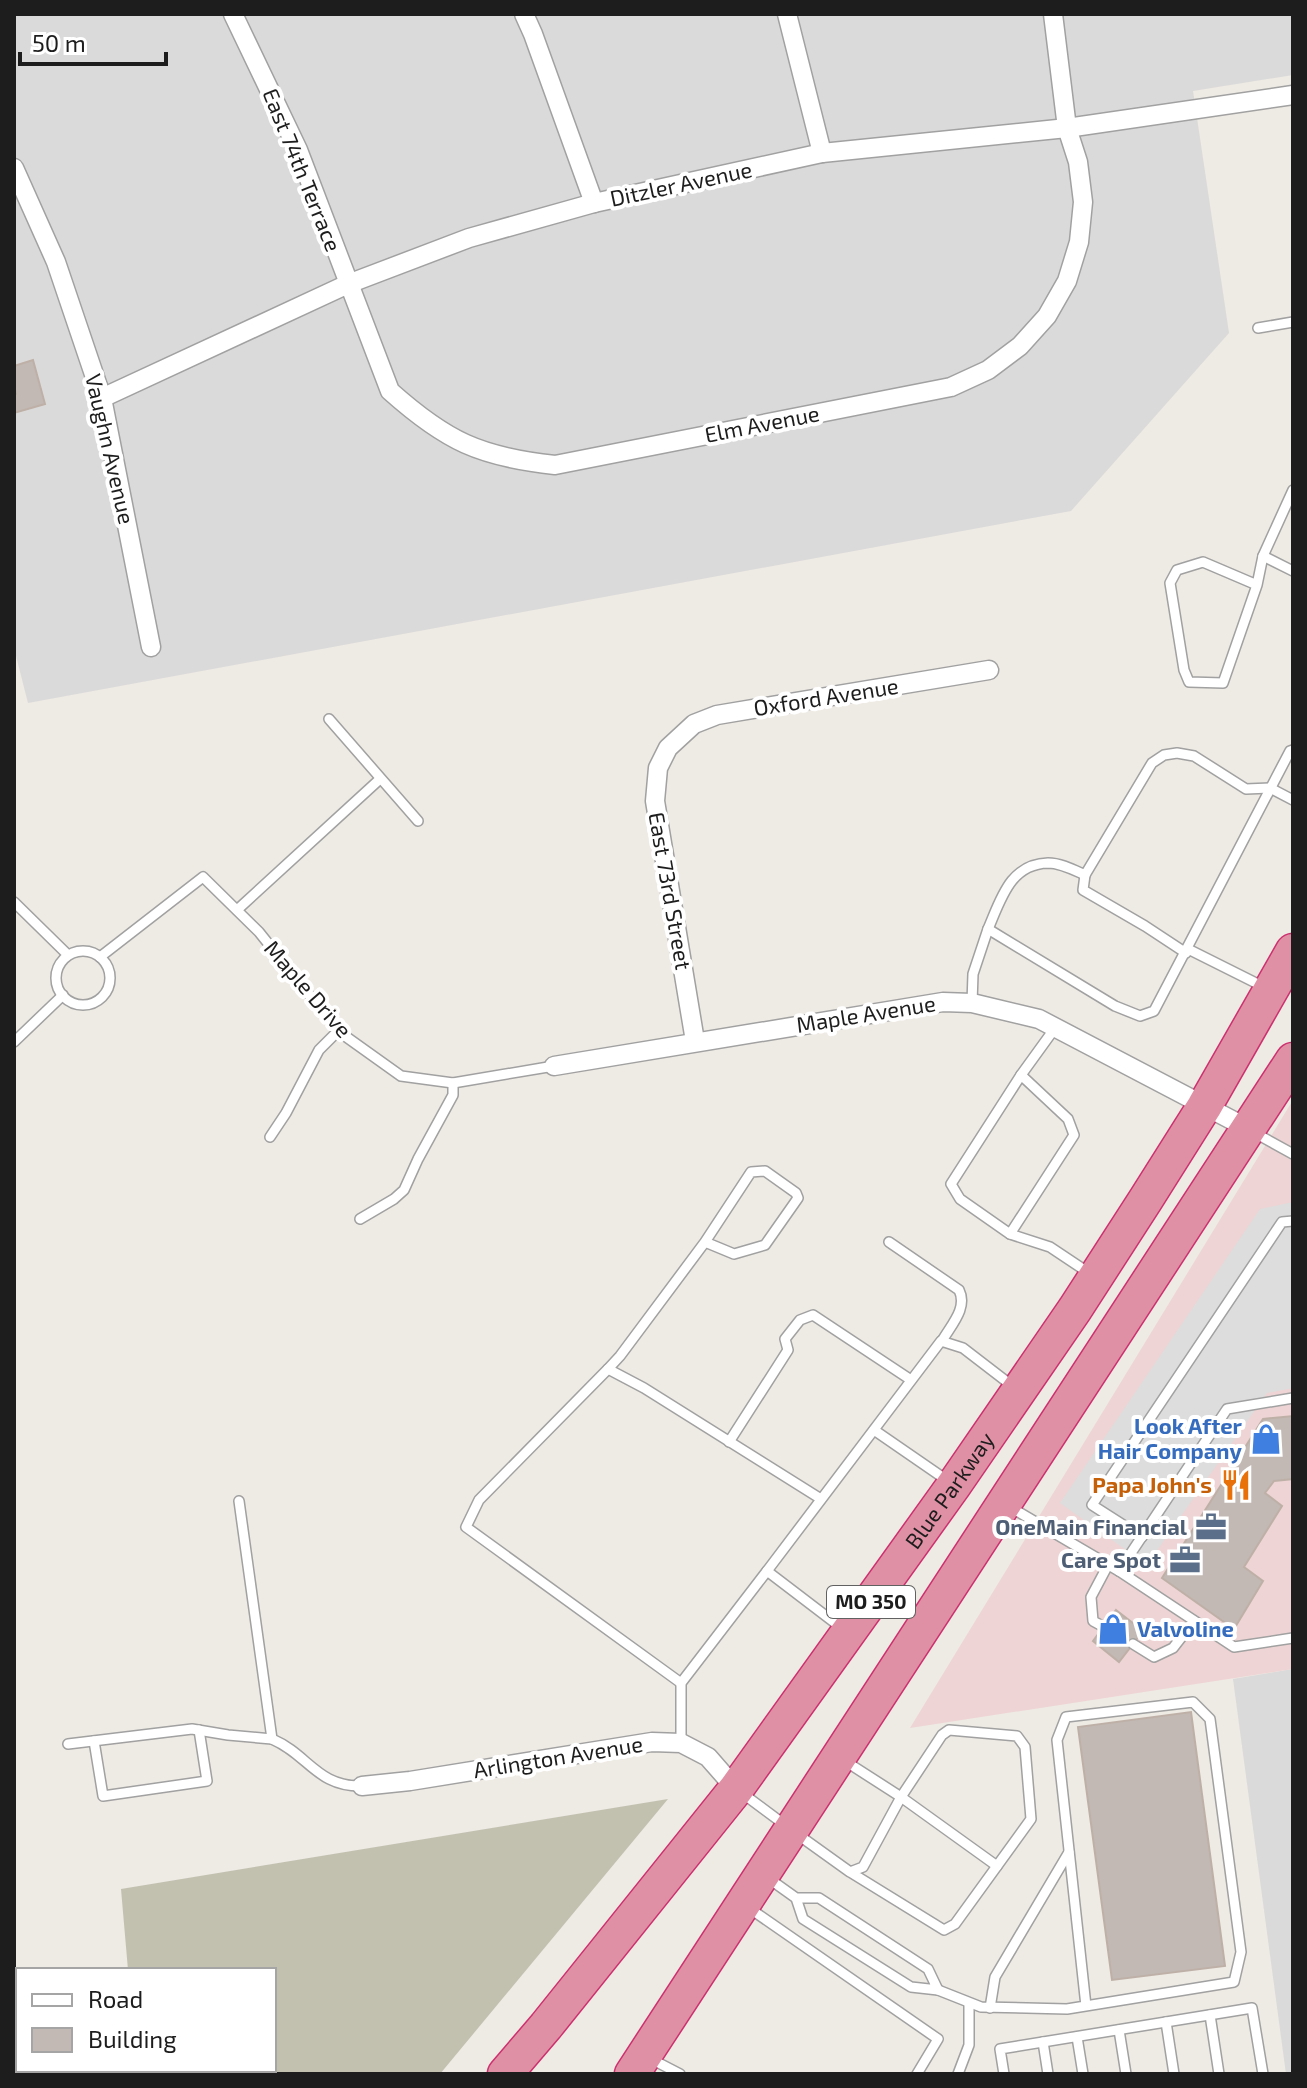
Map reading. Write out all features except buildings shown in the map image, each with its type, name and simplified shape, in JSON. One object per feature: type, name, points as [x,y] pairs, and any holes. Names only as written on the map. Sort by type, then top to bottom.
[{"type":"highway","name":"Blue Parkway","points":[[505,2074],[736,1789],[954,1485],[1095,1278],[1204,1107],[1293,951]]},
{"type":"highway","name":"MO 350","points":[[638,2065],[1293,1060]]},
{"type":"street","name":"East 74th Terrace","points":[[233,14],[298,150],[348,284]]},
{"type":"street","points":[[524,14],[594,203]]},
{"type":"street","points":[[787,14],[822,153]]},
{"type":"street","points":[[1053,14],[1067,128]]},
{"type":"street","name":"Ditzler Avenue","points":[[102,398],[348,284],[469,238],[594,203],[822,153],[1067,128],[1293,95]]},
{"type":"street","name":"Elm Avenue","points":[[348,284],[390,391],[421,419],[448,436],[478,450],[517,461],[555,465],[951,387],[988,370],[1020,346],[1047,316],[1067,281],[1079,242],[1083,202],[1078,162],[1067,128]]},
{"type":"street","name":"Vaughn Avenue","points":[[14,168],[56,262],[102,398],[151,647]]},
{"type":"street","name":"Oxford Avenue","points":[[672,744],[694,724],[717,715],[989,670]]},
{"type":"street","name":"East 73rd Street","points":[[672,744],[658,768],[655,801],[695,1041]]},
{"type":"street","name":"Maple Avenue","points":[[554,1066],[943,1002],[972,1003],[1039,1019],[1249,1129]]},
{"type":"street","name":"Arlington Avenue","points":[[362,1786],[652,1742],[681,1743]]},
{"type":"street","points":[[681,1743],[708,1757],[736,1789]]},
{"type":"lane","points":[[1258,328],[1293,322]]},
{"type":"lane","points":[[1257,585],[1203,562],[1177,570],[1170,583],[1184,670],[1189,682],[1223,683],[1257,585],[1263,556],[1293,490]]},
{"type":"lane","points":[[1263,556],[1293,571]]},
{"type":"lane","points":[[329,719],[418,821]]},
{"type":"lane","points":[[988,929],[1115,1006],[1140,1016],[1154,1011],[1270,788],[1293,750]]},
{"type":"lane","points":[[1270,991],[1187,951],[1083,890],[1085,875],[1152,763],[1164,755],[1177,753],[1194,756],[1246,789],[1270,788],[1293,800]]},
{"type":"lane","points":[[237,910],[380,779]]},
{"type":"lane","points":[[972,1003],[973,974],[1007,884],[1022,870],[1049,863],[1085,875]]},
{"type":"lane","name":"Maple Drive","points":[[100,957],[203,877],[259,932],[338,1031],[401,1076],[453,1083],[554,1066]]},
{"type":"lane","points":[[14,902],[68,955]]},
{"type":"lane","points":[[84,951],[100,957],[110,972],[110,981],[102,997],[86,1004],[77,1004],[63,995],[58,986],[58,969],[68,955],[84,951]]},
{"type":"lane","points":[[14,1042],[63,995]]},
{"type":"lane","points":[[1055,1028],[951,1184],[960,1199],[1010,1234],[1050,1247],[1095,1278]]},
{"type":"lane","points":[[270,1137],[319,1050],[338,1031]]},
{"type":"lane","points":[[1010,1234],[1074,1135],[1068,1119],[1021,1075]]},
{"type":"lane","points":[[360,1219],[404,1190],[453,1095],[453,1083]]},
{"type":"lane","points":[[1249,1129],[1293,1154]]},
{"type":"lane","points":[[681,1683],[466,1527],[479,1500],[620,1356],[705,1242],[751,1172],[765,1171],[796,1193],[798,1198],[765,1245],[734,1254],[705,1242]]},
{"type":"lane","points":[[1142,1537],[1092,1505],[1282,1222],[1293,1221]]},
{"type":"lane","points":[[681,1743],[681,1683],[942,1341],[962,1307],[959,1290],[889,1242]]},
{"type":"lane","points":[[729,1442],[788,1350],[785,1339],[800,1320],[813,1315],[911,1380]]},
{"type":"lane","points":[[942,1341],[963,1348],[1019,1391]]},
{"type":"lane","points":[[608,1369],[644,1388],[821,1499]]},
{"type":"lane","points":[[1119,1571],[1227,1409],[1293,1398]]},
{"type":"lane","points":[[874,1430],[954,1485]]},
{"type":"lane","points":[[239,1501],[272,1739]]},
{"type":"lane","points":[[1004,1503],[1119,1571],[1234,1647],[1293,1638]]},
{"type":"lane","points":[[1104,1627],[1093,1621],[1091,1597],[1108,1565]]},
{"type":"lane","points":[[767,1571],[849,1634]]},
{"type":"lane","points":[[1133,1644],[1154,1657],[1173,1648],[1194,1621]]},
{"type":"lane","points":[[796,1898],[803,1919],[911,1987],[938,1990],[981,2007],[1067,2009],[1086,2006],[1234,1982],[1241,1952],[1210,1719],[1193,1702],[1066,1717],[1057,1740],[1086,2006]]},
{"type":"lane","points":[[94,1741],[103,1796],[207,1781],[199,1730]]},
{"type":"lane","points":[[68,1744],[199,1730],[272,1739],[297,1753],[331,1782],[362,1786]]},
{"type":"lane","points":[[736,1789],[850,1872],[944,1930],[955,1924],[1031,1819],[1025,1747],[1017,1736],[949,1730],[942,1735],[901,1797],[863,1867],[850,1872]]},
{"type":"lane","points":[[839,1757],[997,1866]]},
{"type":"lane","points":[[990,2008],[995,1977],[1069,1852]]},
{"type":"lane","points":[[762,1874],[796,1898],[819,1898],[928,1969],[938,1990]]},
{"type":"lane","points":[[742,1904],[938,2039],[917,2074]]},
{"type":"lane","points":[[958,2074],[969,2045],[969,2003]]},
{"type":"lane","points":[[1004,2074],[1000,2049],[1252,2008],[1263,2074]]},
{"type":"lane","points":[[1210,2015],[1219,2074]]},
{"type":"lane","points":[[1166,2022],[1174,2074]]},
{"type":"lane","points":[[1119,2030],[1126,2074]]},
{"type":"lane","points":[[1077,2037],[1083,2074]]},
{"type":"lane","points":[[1043,2042],[1048,2074]]},
{"type":"lane","points":[[638,2065],[680,2074]]},
{"type":"shaded area","points":[[14,14],[1293,14],[1293,75],[1193,91],[1229,333],[1071,511],[28,703],[14,648]]},
{"type":"shaded area","points":[[1293,1100],[1293,1669],[910,1728]]},
{"type":"shaded area","points":[[1293,1202],[1293,1388],[1267,1393],[1147,1565],[1060,1503],[1260,1209]]},
{"type":"shaded area","points":[[1293,1669],[1293,2074],[1286,2074],[1233,1679]]},
{"type":"shaded area","points":[[668,1799],[440,2074],[138,2074],[276,2072],[276,1968],[128,1968],[121,1889]]},
{"type":"place","name":"Look After Hair Company","points":[[1266,1439]]},
{"type":"place","name":"Papa John's","points":[[1236,1485]]},
{"type":"place","name":"OneMain Financial","points":[[1211,1527]]},
{"type":"place","name":"Care Spot","points":[[1185,1560]]},
{"type":"place","name":"Valvoline","points":[[1113,1629]]}]
